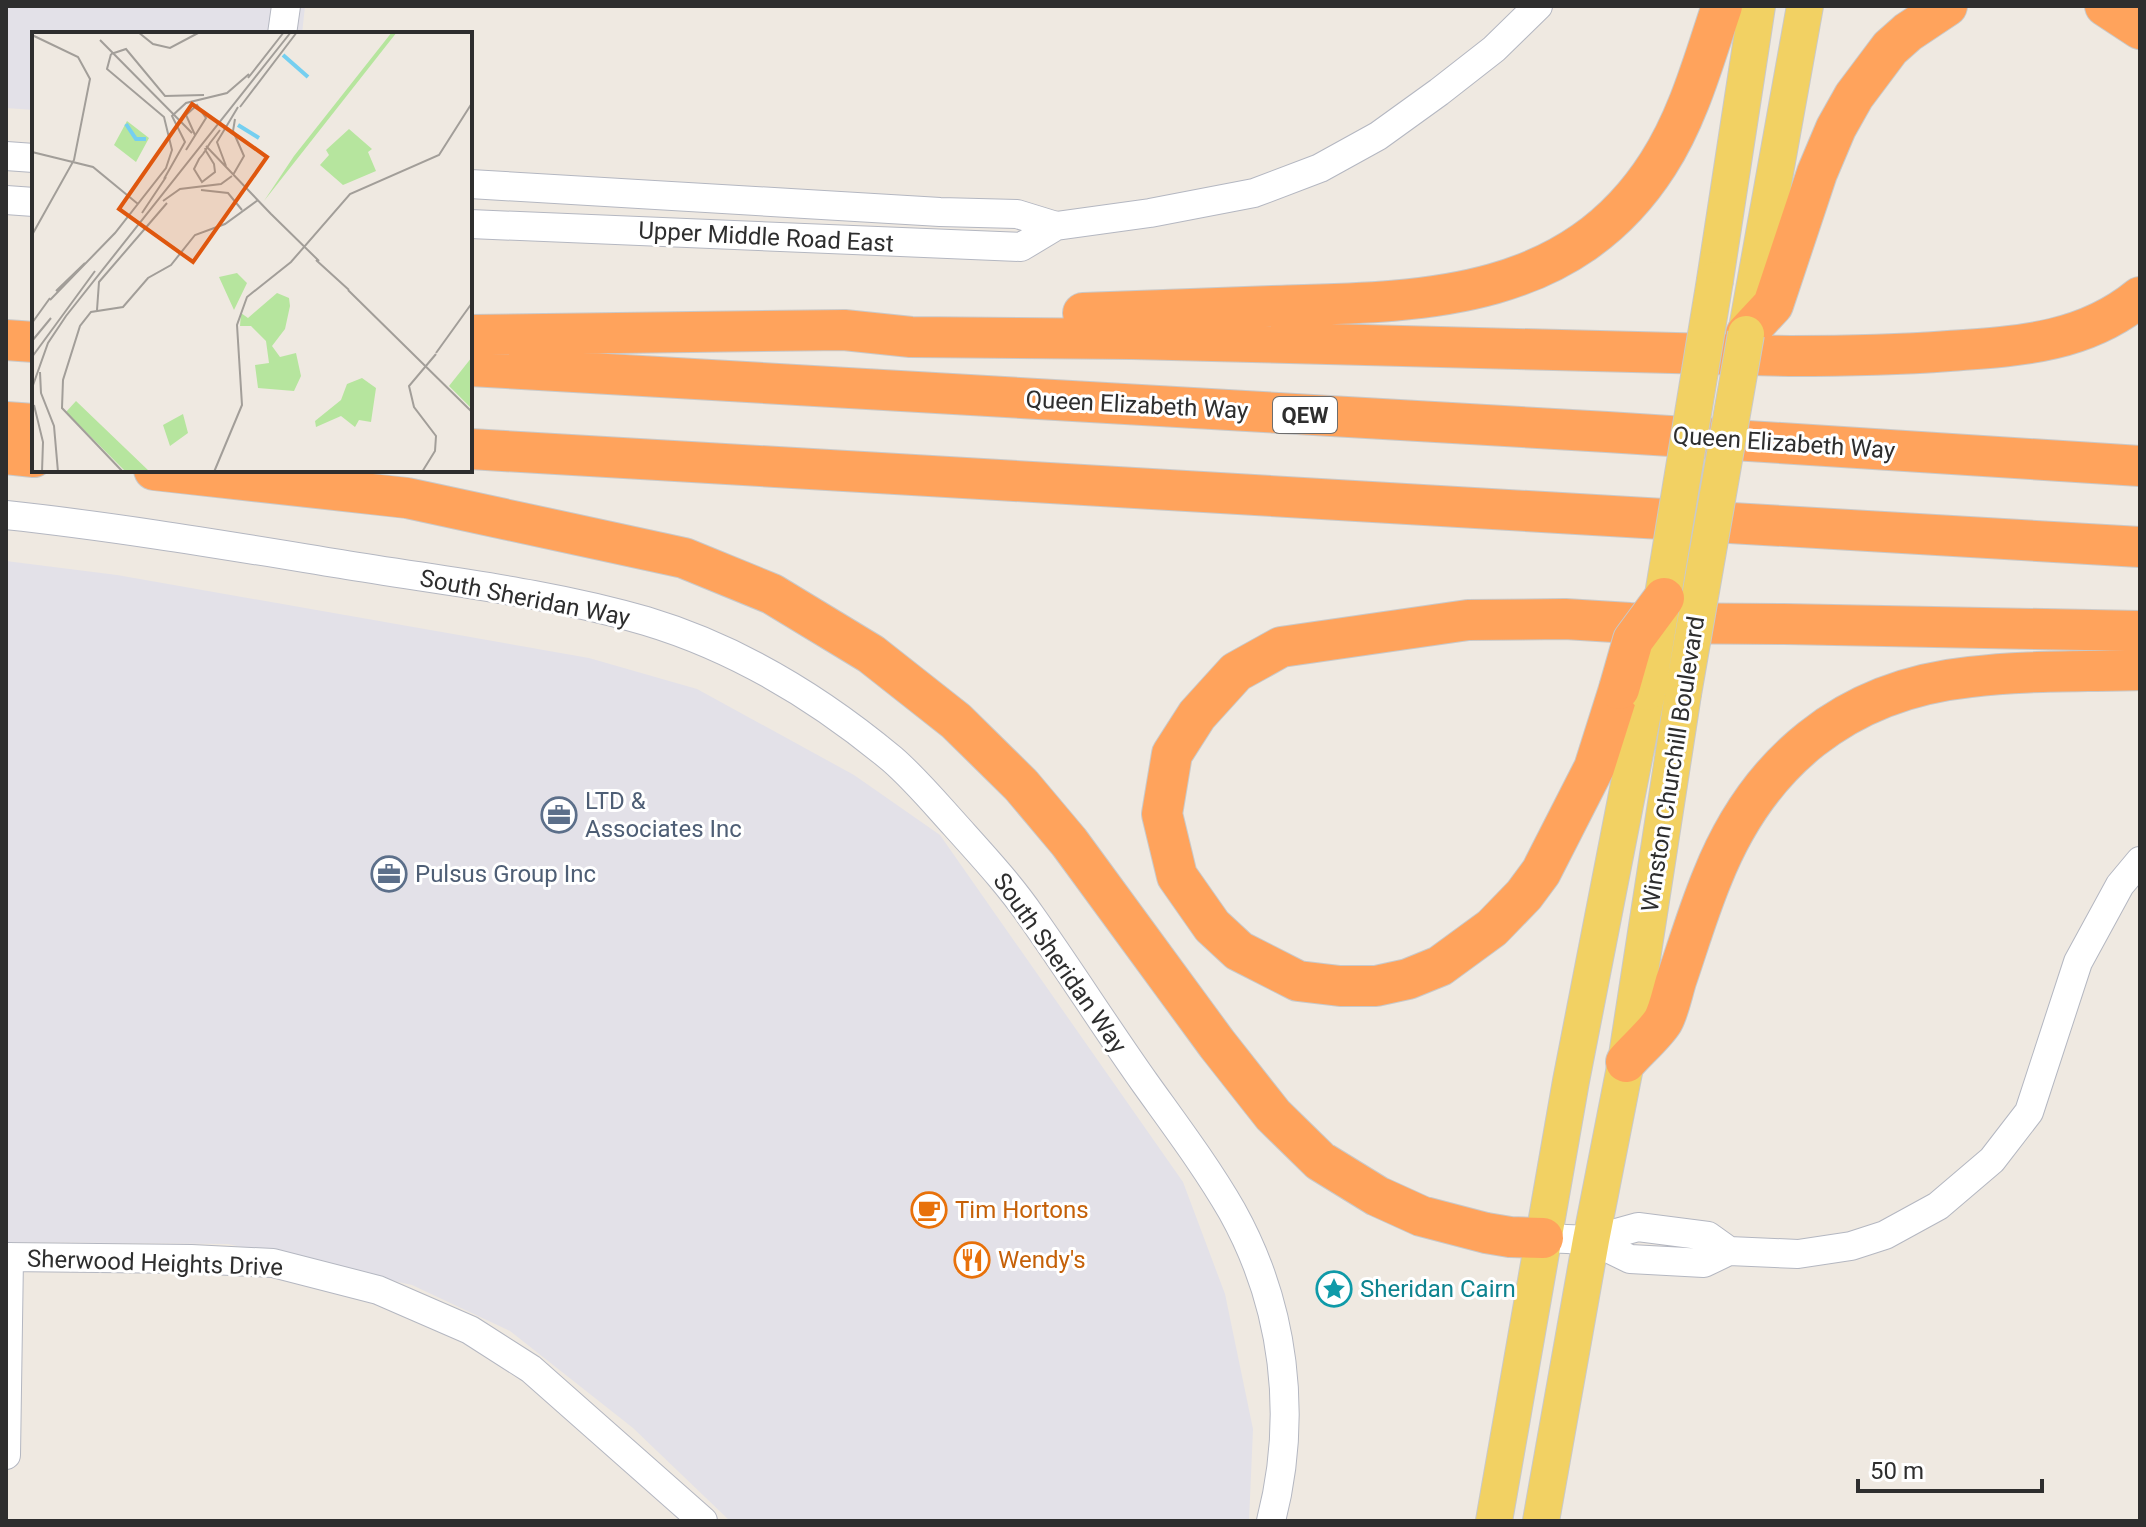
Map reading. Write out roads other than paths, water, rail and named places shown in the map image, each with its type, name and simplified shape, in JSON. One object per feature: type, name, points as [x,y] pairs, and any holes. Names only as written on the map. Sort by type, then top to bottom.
[{"type":"highway","points":[[844,330],[910,320],[1405,300],[1463,292],[1522,276],[1581,244],[1602,228],[1636,194],[1659,163],[1698,76],[1722,6]]},
{"type":"highway","points":[[1746,334],[1773,305],[1767,282],[1836,128],[1854,96],[1890,48],[1947,6]]},
{"type":"highway","points":[[2105,6],[2140,29]]},
{"type":"highway","points":[[472,335],[844,330],[911,337],[1132,339],[1790,356],[1884,355],[1993,348],[2049,340],[2115,316],[2140,297]]},
{"type":"highway","points":[[6,340],[32,342]]},
{"type":"highway","name":"Queen Elizabeth Way","points":[[472,366],[2140,466]]},
{"type":"highway","points":[[6,422],[32,424]]},
{"type":"highway","points":[[472,449],[2140,547]]},
{"type":"highway","points":[[6,454],[32,457]]},
{"type":"highway","points":[[172,472],[407,498],[684,558],[772,594],[871,654],[956,721],[1021,785],[1069,842],[1263,1103],[1320,1161],[1377,1196],[1421,1216],[1486,1233],[1543,1238]]},
{"type":"highway","points":[[1664,598],[1633,640],[1633,691],[1541,872],[1492,928],[1440,966],[1408,979],[1376,986],[1298,981],[1239,951],[1212,926],[1177,876],[1162,814],[1172,754],[1197,715],[1236,672],[1281,647],[1468,620],[1565,619],[1630,623],[1784,624],[2140,631]]},
{"type":"highway","points":[[1626,1062],[1662,1022],[1703,900],[1718,862],[1743,815],[1767,780],[1799,748],[1839,718],[1914,687],[1969,677],[2140,670]]},
{"type":"main road","name":"Winston Churchill Boulevard","points":[[1664,598],[1757,6]]},
{"type":"main road","points":[[1767,282],[1805,6]]},
{"type":"main road","name":"Winston Churchill Boulevard","points":[[1541,1521],[1626,1062],[1683,694],[1746,334]]},
{"type":"main road","name":"Winston Churchill Boulevard","points":[[1494,1521],[1577,1050],[1633,691]]},
{"type":"street","points":[[282,32],[286,6]]},
{"type":"street","name":"Upper Middle Road East","points":[[472,224],[1021,247],[1056,226],[1150,213],[1254,193],[1320,168],[1378,136],[1439,92],[1494,49],[1538,6]]},
{"type":"street","points":[[6,156],[32,158]]},
{"type":"street","name":"Upper Middle Road East","points":[[472,184],[1017,214],[1056,226]]},
{"type":"street","points":[[6,200],[32,202]]},
{"type":"street","name":"South Sheridan Way","points":[[6,515],[209,543],[555,599],[647,622],[708,644],[769,674],[826,709],[894,762],[949,818],[1029,913],[1207,1171],[1233,1214],[1267,1290],[1283,1366],[1283,1437],[1271,1521]]},
{"type":"street","points":[[1543,1238],[1591,1240],[1630,1259],[1704,1263],[1729,1251],[1798,1254],[1851,1246],[1885,1235],[1938,1206],[1992,1160],[2029,1112],[2078,962],[2120,885],[2140,861]]},
{"type":"street","points":[[6,1455],[8,1257]]},
{"type":"street","name":"Sherwood Heights Drive","points":[[8,1257],[273,1263],[378,1290],[470,1330],[531,1369],[703,1521]]},
{"type":"place","name":"LTD & Associates Inc","points":[[559,815]]},
{"type":"place","name":"Pulsus Group Inc","points":[[389,874]]},
{"type":"place","name":"Tim Hortons","points":[[929,1210]]},
{"type":"place","name":"Wendy's","points":[[972,1260]]},
{"type":"place","name":"Sheridan Cairn","points":[[1334,1289]]}]
